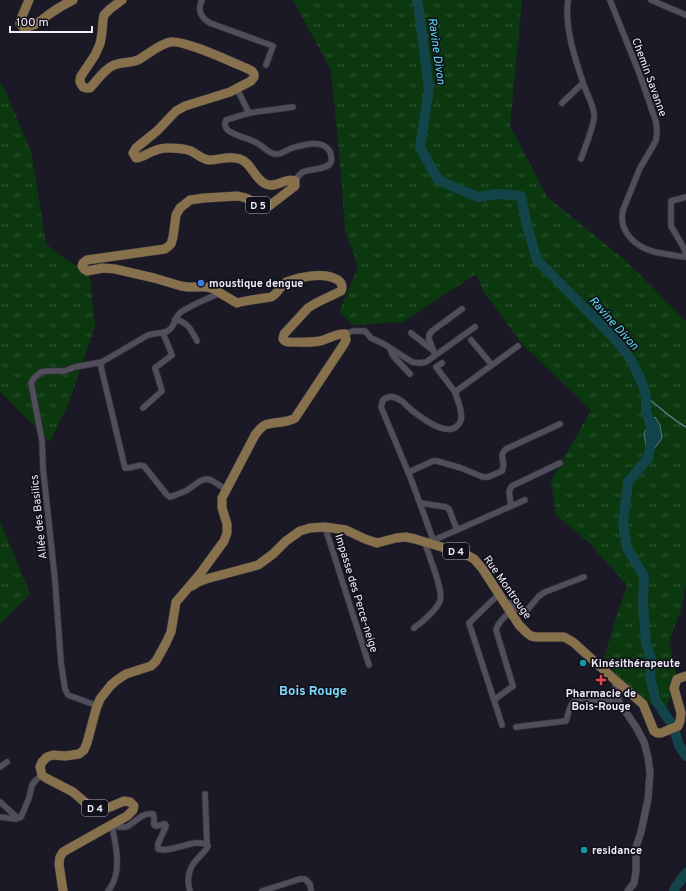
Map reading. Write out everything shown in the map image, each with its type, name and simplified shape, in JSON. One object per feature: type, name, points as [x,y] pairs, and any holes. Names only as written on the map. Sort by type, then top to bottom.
[{"type":"main road","points":[[29,0],[20,21],[20,24],[23,27],[29,27],[36,24],[63,5],[73,0]]},
{"type":"main road","name":"D 5","points":[[122,0],[104,15],[100,44],[95,55],[81,76],[80,83],[83,87],[90,88],[108,69],[113,66],[136,61],[164,44],[171,42],[180,42],[189,45],[246,68],[254,74],[251,81],[237,88],[218,96],[185,106],[176,111],[157,131],[133,151],[133,156],[139,158],[156,150],[180,148],[190,150],[206,160],[226,157],[239,159],[246,162],[259,180],[265,184],[271,186],[288,180],[294,180],[296,186],[269,206],[263,207],[246,198],[238,196],[190,200],[180,208],[176,215],[171,244],[165,249],[87,260],[82,266],[84,269],[87,271],[103,268],[115,269],[181,286],[206,287],[214,289],[237,303],[271,297],[278,292],[285,282],[302,277],[319,275],[327,276],[336,279],[342,284],[341,291],[308,308],[284,334],[283,338],[288,342],[313,342],[340,334],[345,334]]},
{"type":"main road","points":[[203,576],[224,541],[227,533],[227,524],[222,508],[222,498],[255,434],[263,426],[271,423],[292,420],[294,418],[344,344],[346,340],[345,334]]},
{"type":"main road","name":"Rue Montrouge","points":[[98,706],[105,692],[117,680],[126,674],[151,666],[156,661],[166,644],[176,602],[189,587],[198,582],[203,576],[258,565],[300,531],[310,528],[325,527],[346,530],[377,543],[406,537],[435,542],[474,558],[519,625],[527,634],[541,638],[559,637],[573,642],[643,704],[654,731],[657,733],[661,733],[678,726],[681,713],[674,688],[677,679],[686,676]]},
{"type":"main road","name":"D 4","points":[[63,891],[59,864],[60,857],[63,852],[127,816],[133,810],[134,806],[130,802],[124,801],[110,807],[95,808],[88,805],[73,792],[42,775],[40,767],[42,762],[47,757],[54,755],[74,756],[80,754],[84,750],[98,706]]},
{"type":"street","points":[[202,0],[200,2],[199,9],[201,15],[210,24],[272,46],[266,64]]},
{"type":"street","points":[[568,0],[567,14],[569,33],[594,115],[592,127],[581,159]]},
{"type":"street","name":"Chemin Savanne","points":[[610,0],[640,75],[656,122],[657,131],[656,140],[640,168],[623,210],[622,223],[625,232],[637,244],[645,249],[654,252],[686,257]]},
{"type":"street","points":[[651,0],[686,15]]},
{"type":"street","points":[[562,103],[583,83]]},
{"type":"street","points":[[237,88],[249,113]]},
{"type":"street","points":[[293,107],[249,113],[226,120],[225,126],[230,132],[256,142],[267,150],[276,154],[280,154],[292,148],[310,143],[324,146],[328,149],[331,158],[331,162],[328,165],[324,168],[303,172],[295,181]]},
{"type":"street","points":[[686,197],[671,201],[671,226],[682,243],[686,253]]},
{"type":"street","points":[[220,293],[195,304],[179,314],[175,319],[173,326],[169,330],[163,333],[148,335],[102,362],[101,367],[125,468],[128,469],[140,465],[144,466],[170,497],[186,491],[200,481],[206,479],[211,480],[227,490]]},
{"type":"street","points":[[434,352],[429,335],[432,331],[462,310]]},
{"type":"street","points":[[175,319],[185,323],[190,328],[197,341]]},
{"type":"street","points":[[345,334],[353,331],[365,331],[371,338],[412,362],[419,363],[426,362],[434,352],[475,327]]},
{"type":"street","points":[[143,408],[162,392],[155,368],[172,355],[163,333]]},
{"type":"street","points":[[411,333],[434,352]]},
{"type":"street","points":[[472,340],[492,365]]},
{"type":"street","points":[[455,392],[518,346]]},
{"type":"street","points":[[390,348],[394,357],[410,374]]},
{"type":"street","name":"Allée des Basilics","points":[[98,706],[68,696],[65,689],[61,663],[43,468],[42,441],[31,383],[41,372],[64,371],[75,367],[102,362]]},
{"type":"street","points":[[442,363],[436,367],[455,392],[461,414],[461,422],[457,427],[445,430],[432,424],[413,411],[400,399],[393,397],[388,397],[383,400],[381,407],[435,542],[457,530],[525,500]]},
{"type":"street","points":[[408,472],[433,461],[437,461],[479,476],[488,477],[502,471],[504,464],[502,455],[506,449],[560,424]]},
{"type":"street","points":[[509,507],[511,504],[509,491],[512,486],[560,463]]},
{"type":"street","points":[[420,503],[446,507],[449,510],[457,530]]},
{"type":"street","name":"Impasse des Perce-neige","points":[[325,527],[369,665]]},
{"type":"street","points":[[414,628],[440,601],[440,587],[424,541]]},
{"type":"street","points":[[506,604],[511,603],[519,610],[524,612],[528,610],[539,596],[545,592],[584,577]]},
{"type":"street","points":[[499,594],[469,623],[502,725]]},
{"type":"street","points":[[494,700],[513,686],[496,630],[501,621],[511,612]]},
{"type":"street","points":[[615,680],[619,702],[644,742],[650,773],[648,799],[641,832],[636,847],[636,871],[634,883],[628,891]]},
{"type":"street","points":[[516,727],[566,721],[573,701],[580,698],[619,702]]},
{"type":"street","points":[[0,767],[7,762]]},
{"type":"street","points":[[0,817],[16,819],[22,814],[29,798],[32,785],[42,775]]},
{"type":"street","points":[[190,891],[189,878],[191,870],[194,863],[208,846],[205,794]]},
{"type":"street","points":[[0,802],[18,818]]},
{"type":"street","points":[[114,824],[119,827],[125,827],[150,813],[153,814],[154,825],[165,824],[166,826],[158,844],[158,849],[162,851],[183,846],[203,843],[207,844]]},
{"type":"street","points":[[108,891],[115,879],[117,863],[114,824]]},
{"type":"street","points":[[262,891],[300,878],[305,879],[310,884],[311,891]]},
{"type":"green space","points":[[293,0],[522,0],[510,126],[547,197],[626,261],[686,321],[686,585],[681,610],[669,641],[677,679],[664,715],[619,679],[604,659],[627,585],[595,548],[556,515],[551,481],[591,410],[522,344],[484,292],[476,274],[403,322],[353,325],[339,312],[358,267],[345,230],[331,70]]},
{"type":"green space","points":[[0,82],[31,151],[46,244],[90,277],[95,326],[68,405],[50,442],[0,391]]},
{"type":"green space","points":[[0,521],[30,594],[0,624]]},
{"type":"shaded area","points":[[655,417],[660,425],[662,438],[648,458],[644,433]]},
{"type":"waterway","name":"Ravine Divon","points":[[417,0],[429,89],[420,147],[438,180],[478,197],[498,194],[521,196],[526,222],[537,260],[613,337],[631,360],[643,385],[646,397],[646,412],[650,423],[652,437],[648,458],[628,482],[623,523],[627,548],[644,576],[643,603],[646,644],[651,657],[650,677],[656,701],[673,726],[679,745],[686,756]]},
{"type":"waterway","points":[[646,397],[686,427]]},
{"type":"waterway","name":"Ravine Divon","points":[[674,891],[686,873]]},
{"type":"place","name":"moustique dengue","points":[[201,283]]},
{"type":"place","name":"Kinésithérapeute","points":[[583,663]]},
{"type":"place","name":"Pharmacie de Bois-Rouge","points":[[601,680]]},
{"type":"place","name":"residance","points":[[584,850]]},
{"type":"district","name":"Bois Rouge","points":[[313,690]]}]
